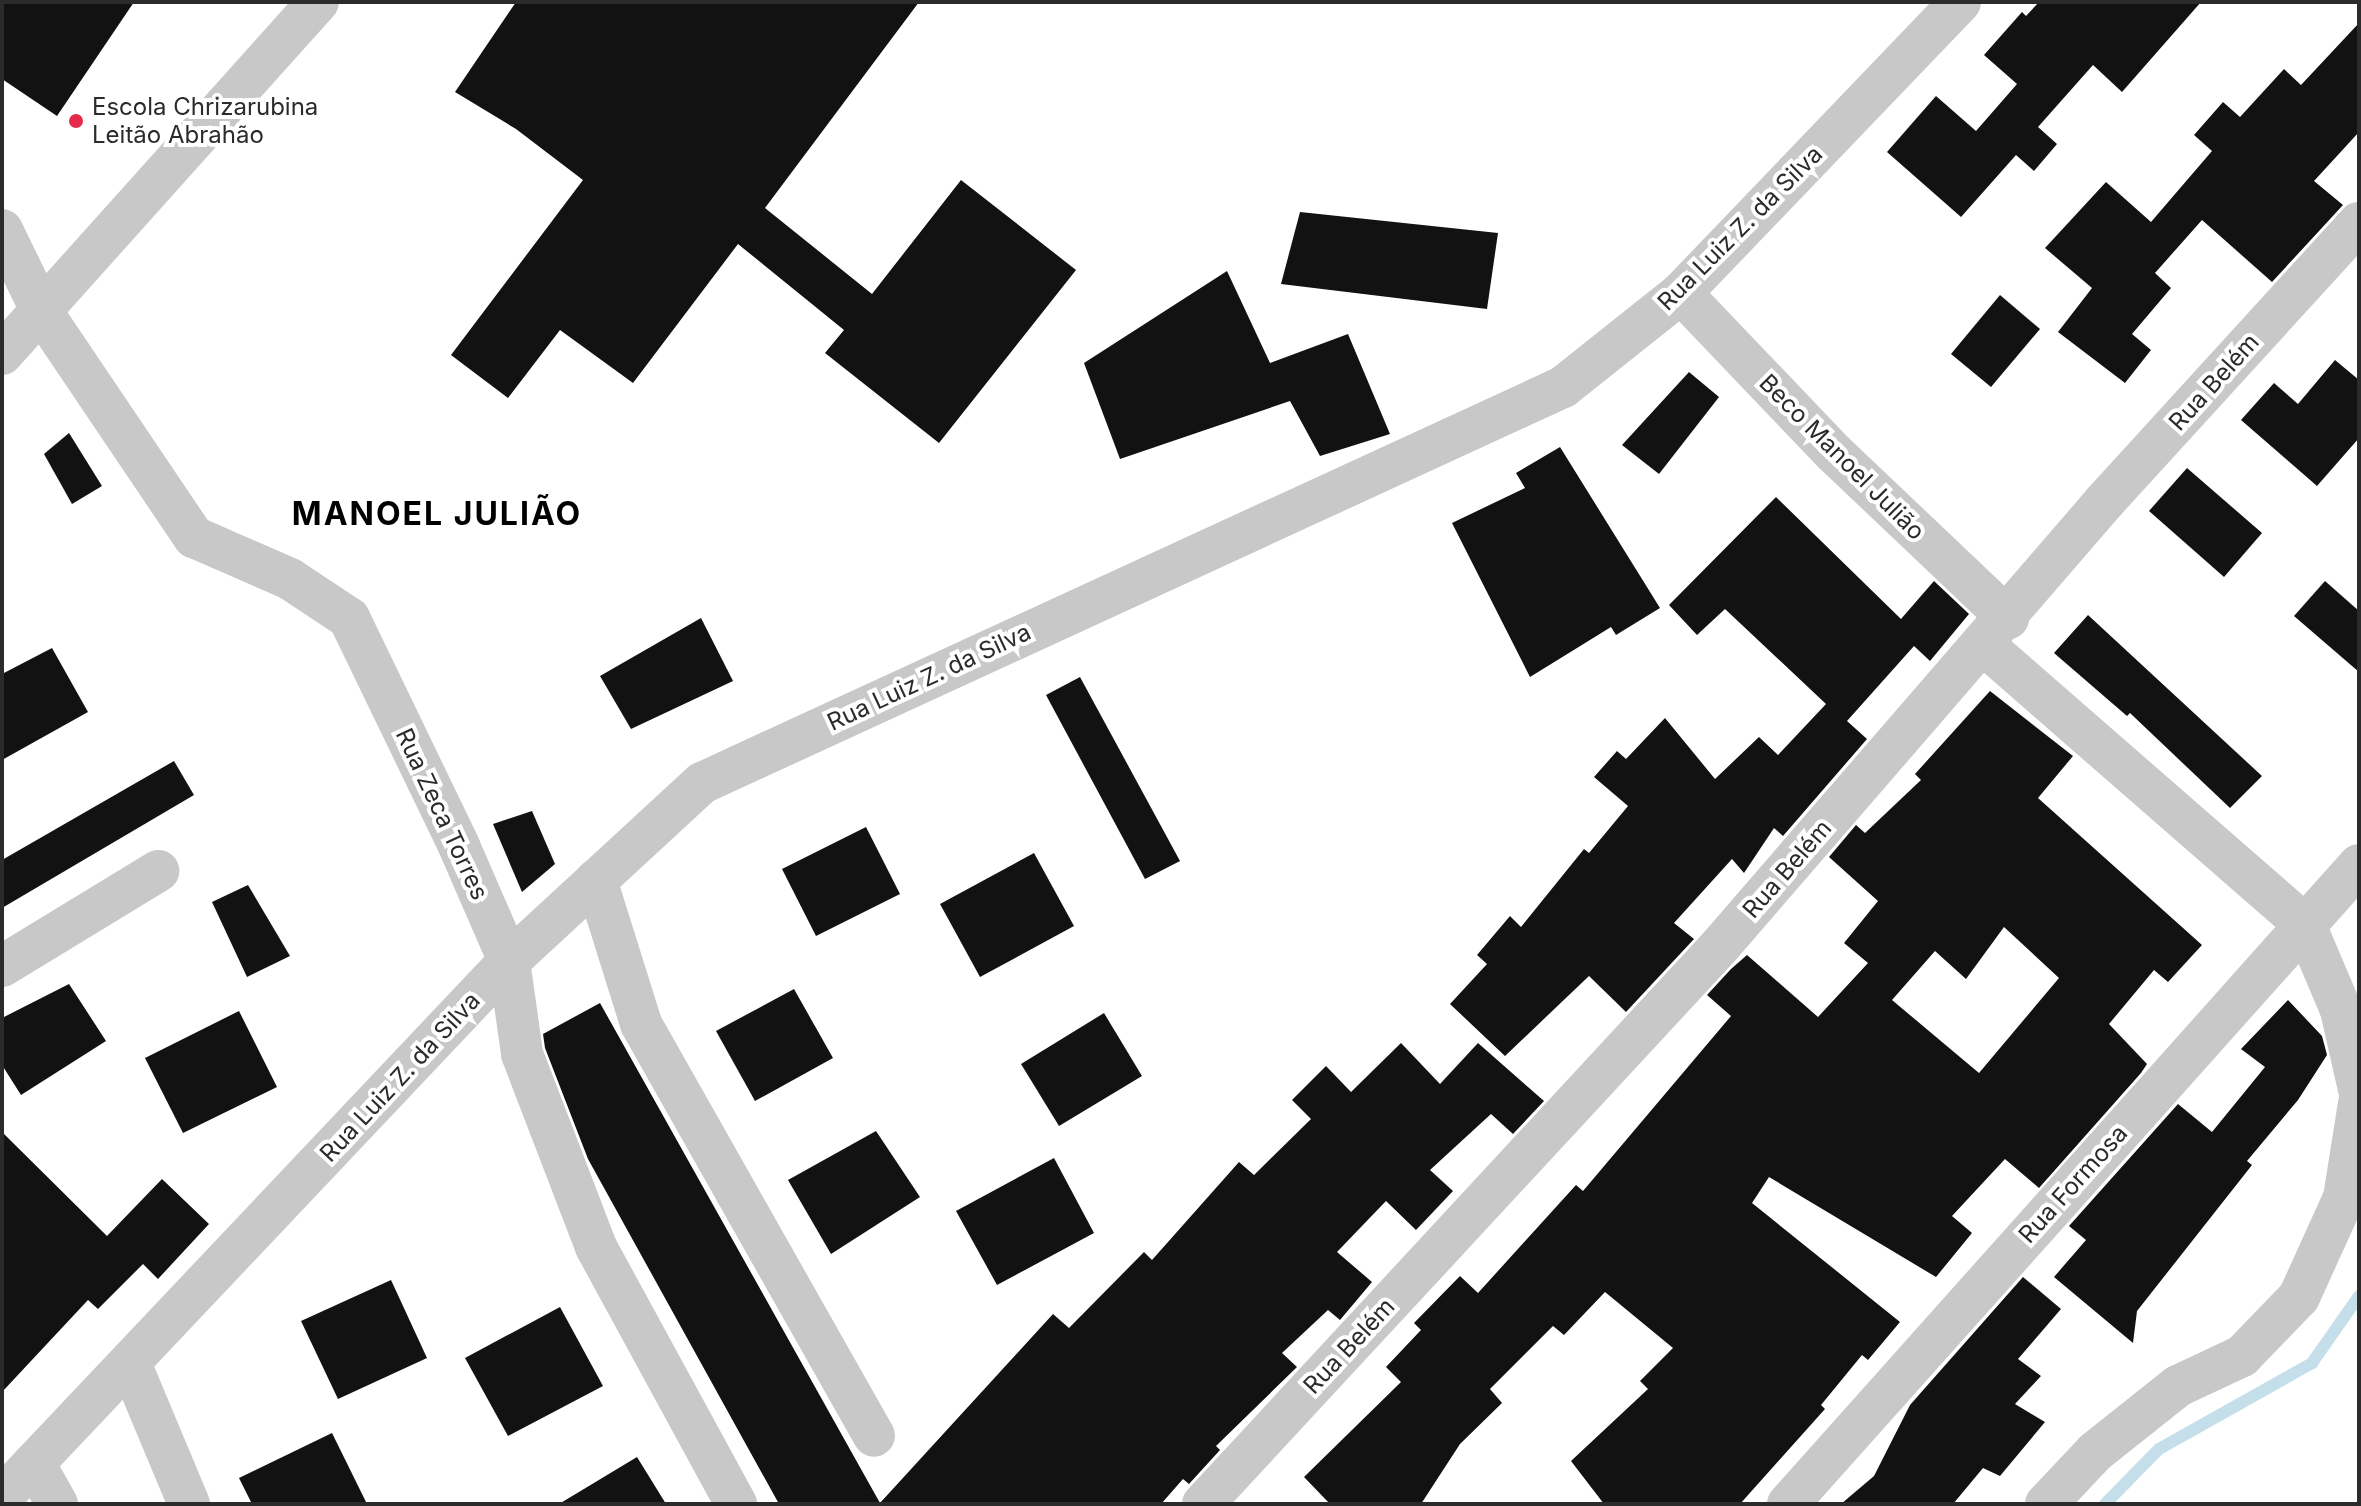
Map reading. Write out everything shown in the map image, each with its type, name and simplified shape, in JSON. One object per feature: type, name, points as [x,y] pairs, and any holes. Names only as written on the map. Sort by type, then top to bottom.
[{"type":"street","points":[[2,354],[318,2]]},
{"type":"street","name":"Rua Luiz Z. da Silva","points":[[2,1497],[509,961],[702,783],[1563,387],[1681,293],[1960,2]]},
{"type":"street","name":"Rua Belém","points":[[1203,1504],[1720,946],[1996,631],[2104,502],[2359,223]]},
{"type":"street","name":"Rua Zeca Torres","points":[[2,230],[42,312],[194,537],[290,579],[349,618],[509,961],[522,1054],[596,1247],[736,1504]]},
{"type":"street","name":"Beco Manoel Julião","points":[[1681,293],[1834,453],[1996,631],[2305,925]]},
{"type":"street","name":"Rua Formosa","points":[[1788,1504],[2359,865]]},
{"type":"street","points":[[2,966],[158,871]]},
{"type":"street","points":[[596,880],[641,1024],[874,1436]]},
{"type":"street","points":[[2305,925],[2341,1010],[2359,1089]]},
{"type":"street","points":[[2046,1504],[2095,1452],[2178,1386],[2242,1356],[2299,1297],[2344,1198],[2359,1103]]},
{"type":"street","points":[[130,1363],[189,1504]]},
{"type":"street","points":[[34,1463],[57,1504]]},
{"type":"building","points":[[2,2],[134,2],[57,116],[2,79]]},
{"type":"building","points":[[516,2],[919,2],[765,208],[872,294],[961,180],[1076,270],[939,443],[825,353],[844,330],[738,244],[633,383],[560,330],[508,398],[451,355],[583,180],[516,129],[455,92]]},
{"type":"building","points":[[2039,2],[2201,2],[2122,92],[2093,65],[2038,127],[2057,144],[2034,171],[2016,155],[1961,217],[1887,152],[1936,96],[1976,131],[2017,84],[1984,55],[2022,12],[2026,16]]},
{"type":"building","points":[[2359,23],[2359,132],[2314,181],[2343,205],[2272,282],[2202,220],[2155,273],[2171,288],[2132,334],[2151,350],[2125,383],[2058,332],[2092,288],[2045,248],[2106,182],[2151,222],[2212,151],[2194,135],[2223,102],[2240,117],[2284,69],[2301,85]]},
{"type":"building","points":[[1300,212],[1498,233],[1487,309],[1281,284]]},
{"type":"building","points":[[1227,271],[1270,363],[1348,334],[1390,434],[1320,456],[1290,401],[1120,459],[1084,363]]},
{"type":"building","points":[[2000,295],[2040,329],[1991,387],[1951,354]]},
{"type":"building","points":[[2335,360],[2359,380],[2359,438],[2317,486],[2241,420],[2274,383],[2298,404]]},
{"type":"building","points":[[1689,372],[1719,397],[1659,474],[1622,445]]},
{"type":"building","points":[[69,433],[102,486],[72,504],[44,454]]},
{"type":"building","points":[[1560,447],[1660,608],[1616,635],[1611,627],[1530,677],[1452,523],[1525,488],[1516,473]]},
{"type":"building","points":[[2187,468],[2262,533],[2224,577],[2149,511]]},
{"type":"building","points":[[1776,497],[1901,619],[1934,581],[1969,614],[1930,661],[1914,646],[1847,721],[1867,739],[1783,836],[1774,828],[1744,873],[1732,859],[1674,923],[1694,939],[1626,1012],[1589,976],[1505,1056],[1450,1004],[1487,964],[1477,955],[1510,916],[1521,927],[1584,849],[1589,853],[1628,806],[1594,777],[1617,751],[1626,759],[1665,718],[1715,779],[1759,737],[1778,755],[1826,704],[1725,609],[1697,635],[1669,605]]},
{"type":"building","points":[[2325,581],[2359,611],[2359,672],[2294,616]]},
{"type":"building","points":[[2088,615],[2262,776],[2230,808],[2130,713],[2127,716],[2054,653]]},
{"type":"building","points":[[701,618],[733,681],[631,729],[600,676]]},
{"type":"building","points":[[52,648],[88,712],[2,760],[2,674]]},
{"type":"building","points":[[1080,677],[1180,861],[1145,879],[1046,695]]},
{"type":"building","points":[[1990,691],[2073,756],[2038,798],[2202,945],[2168,982],[2154,970],[2109,1024],[2147,1064],[2141,1073],[2039,1188],[2005,1159],[1952,1216],[1972,1233],[1936,1277],[1769,1177],[1752,1203],[1900,1322],[1868,1360],[1862,1355],[1821,1405],[1825,1409],[1740,1504],[1604,1504],[1571,1461],[1648,1389],[1640,1381],[1673,1348],[1605,1292],[1564,1335],[1553,1326],[1490,1389],[1502,1403],[1460,1444],[1421,1504],[1330,1504],[1304,1477],[1401,1382],[1386,1367],[1421,1330],[1414,1323],[1460,1276],[1478,1293],[1576,1185],[1583,1191],[1731,1016],[1707,995],[1731,969],[1747,955],[1818,1017],[1868,963],[1844,943],[1878,901],[1829,857],[1856,825],[1865,833],[1921,780],[1915,774]],"holes":[[[2004,927],[2059,978],[1979,1073],[1892,1000],[1935,951],[1966,979]]]},
{"type":"building","points":[[174,761],[194,795],[2,908],[2,860]]},
{"type":"building","points":[[532,811],[555,864],[522,892],[493,824]]},
{"type":"building","points":[[866,827],[900,894],[816,936],[782,869]]},
{"type":"building","points":[[1034,853],[1074,926],[980,977],[940,904]]},
{"type":"building","points":[[248,885],[290,956],[247,977],[212,902]]},
{"type":"building","points":[[69,984],[106,1041],[21,1095],[2,1065],[2,1018]]},
{"type":"building","points":[[794,989],[833,1058],[755,1101],[716,1031]]},
{"type":"building","points":[[2288,1000],[2322,1036],[2327,1055],[2298,1100],[2247,1161],[2252,1165],[2137,1311],[2133,1343],[2054,1277],[2086,1240],[2069,1226],[2178,1104],[2212,1132],[2265,1067],[2241,1049]]},
{"type":"building","points":[[600,1003],[880,1503],[1053,1314],[1069,1328],[1144,1252],[1152,1260],[1239,1162],[1254,1175],[1311,1119],[1292,1100],[1326,1066],[1351,1092],[1401,1043],[1440,1084],[1478,1043],[1544,1101],[1513,1134],[1491,1114],[1430,1170],[1453,1191],[1416,1230],[1386,1201],[1337,1252],[1372,1282],[1340,1320],[1328,1310],[1282,1353],[1297,1367],[1216,1446],[1220,1450],[1189,1484],[1183,1479],[1161,1504],[779,1504],[588,1159],[545,1048],[543,1034]]},
{"type":"building","points":[[239,1011],[277,1087],[183,1133],[145,1058]]},
{"type":"building","points":[[1104,1013],[1142,1076],[1059,1126],[1021,1064]]},
{"type":"building","points":[[876,1131],[920,1197],[831,1254],[788,1180]]},
{"type":"building","points":[[2,1132],[107,1236],[162,1179],[209,1224],[158,1279],[143,1264],[98,1309],[88,1300],[2,1392]]},
{"type":"building","points":[[1054,1158],[1094,1233],[997,1285],[956,1211]]},
{"type":"building","points":[[2023,1277],[2061,1309],[2018,1359],[2041,1376],[2015,1404],[2045,1422],[2000,1476],[1983,1468],[1953,1504],[1841,1504],[1874,1476],[1910,1405]]},
{"type":"building","points":[[391,1280],[427,1358],[338,1399],[301,1321]]},
{"type":"building","points":[[560,1307],[603,1386],[508,1436],[465,1358]]},
{"type":"building","points":[[332,1433],[367,1504],[252,1504],[239,1478]]},
{"type":"building","points":[[637,1457],[666,1504],[559,1504]]},
{"type":"waterway","points":[[2105,1504],[2159,1449],[2312,1363],[2359,1296]]},
{"type":"place","name":"Escola Chrizarubina Leitão Abrahão","points":[[76,121]]},
{"type":"district","name":"MANOEL JULIÃO","points":[[437,514]]}]
